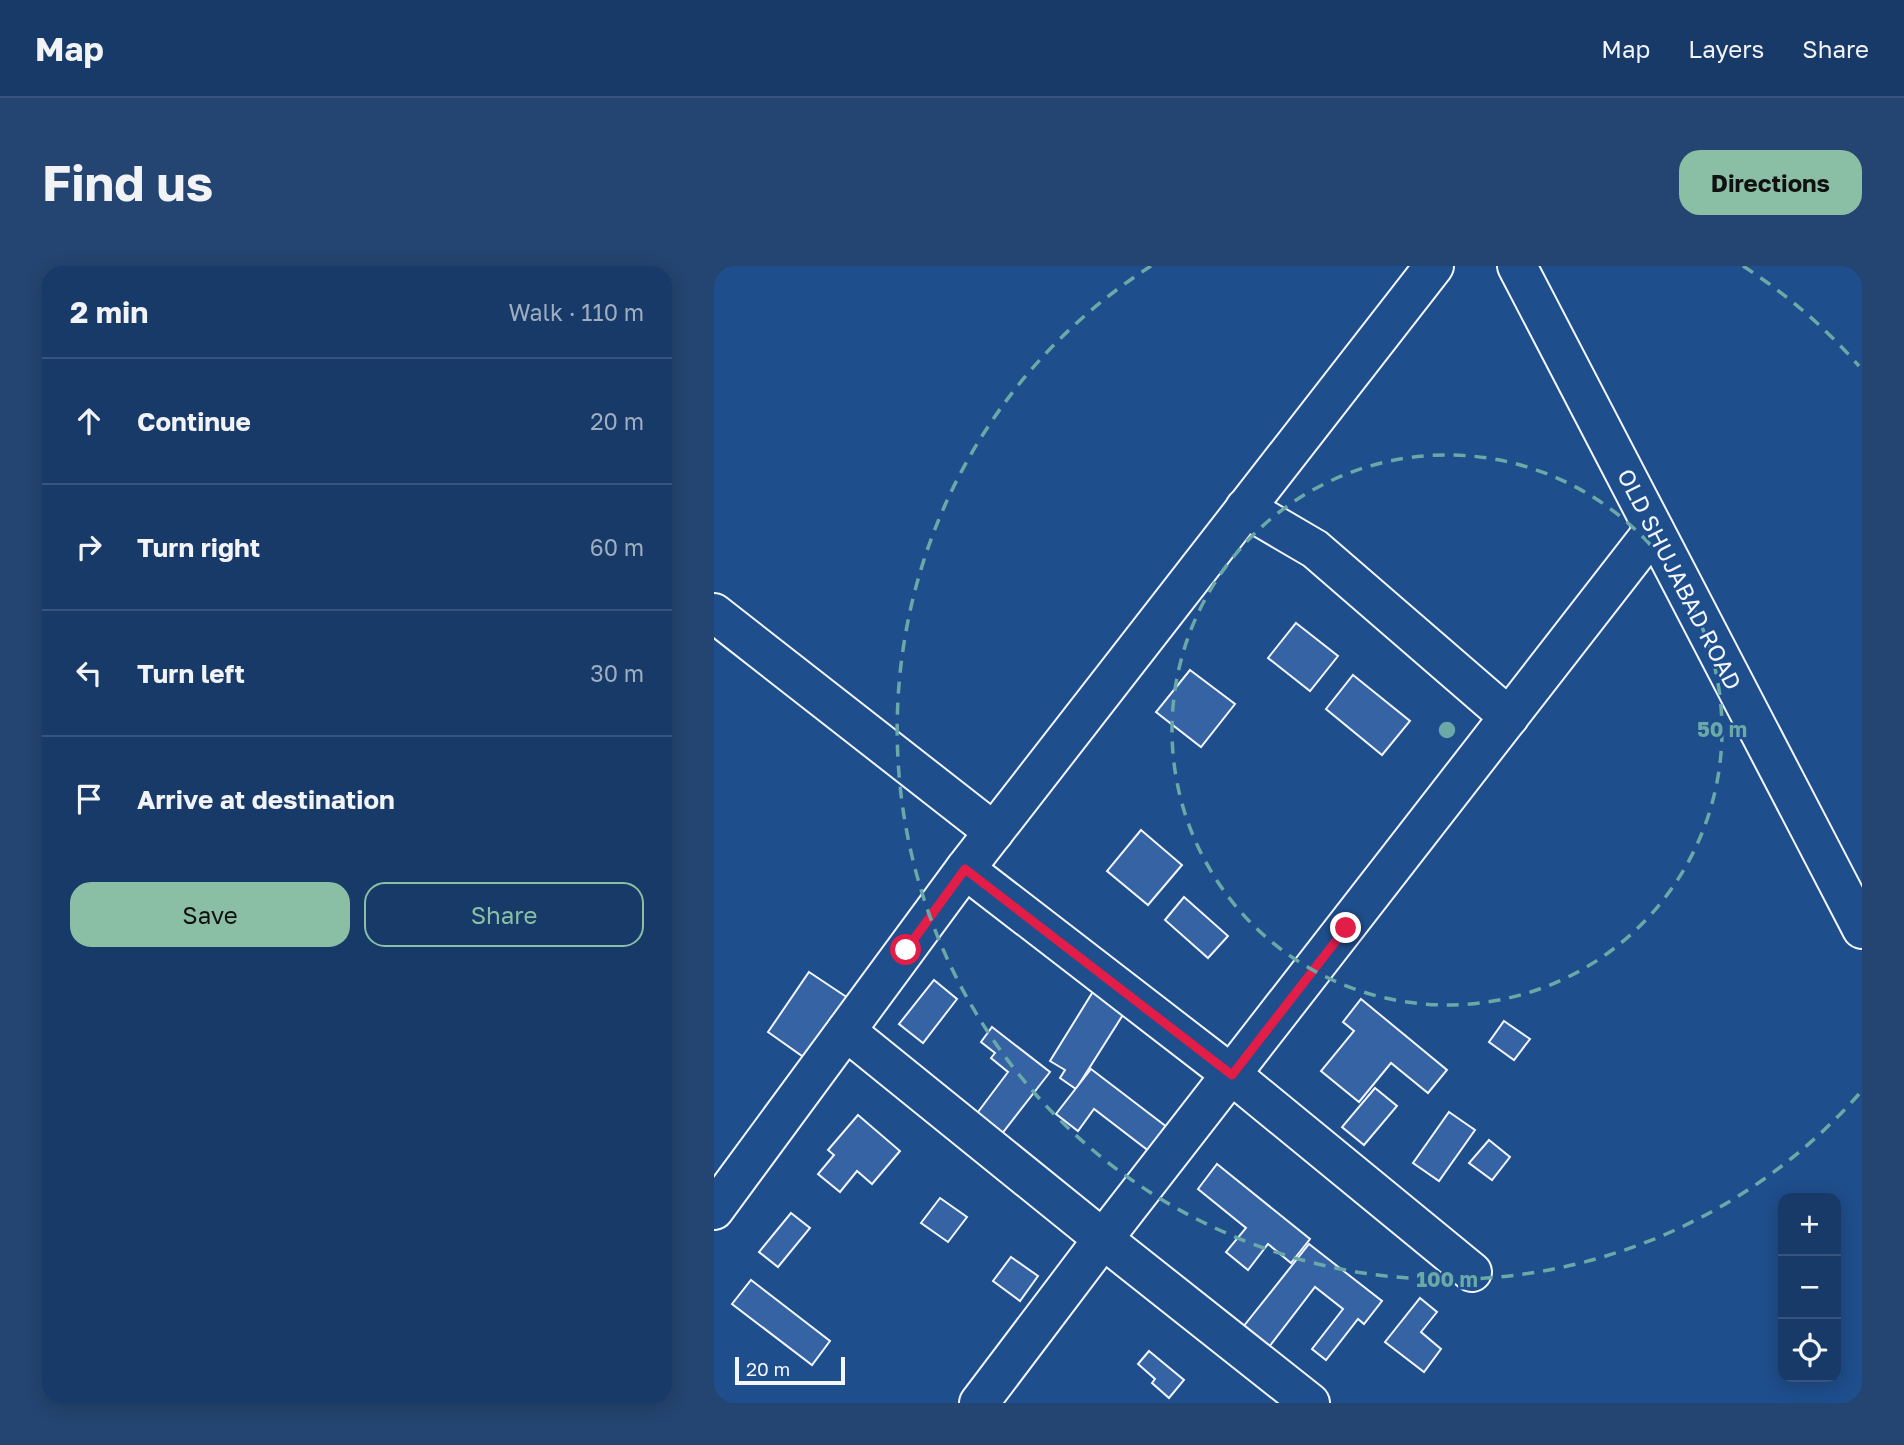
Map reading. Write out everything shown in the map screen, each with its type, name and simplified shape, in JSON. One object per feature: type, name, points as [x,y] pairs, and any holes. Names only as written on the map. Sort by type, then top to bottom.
[{"type":"street","points":[[714,1210],[965,869],[1434,266]]},
{"type":"street","name":"OLD SHUJABAD ROAD","points":[[1517,266],[1862,929]]},
{"type":"street","points":[[1245,508],[1315,549],[1509,717]]},
{"type":"street","points":[[979,1403],[1103,1239],[1654,530]]},
{"type":"street","points":[[714,613],[994,832]]},
{"type":"street","points":[[965,869],[1232,1075],[1472,1272]]},
{"type":"street","points":[[846,1031],[1310,1403]]},
{"type":"building","points":[[1296,623],[1338,656],[1310,691],[1268,658]]},
{"type":"building","points":[[1190,670],[1235,704],[1201,747],[1156,712]]},
{"type":"building","points":[[1353,675],[1410,721],[1382,755],[1326,709]]},
{"type":"building","points":[[1141,830],[1182,865],[1148,905],[1107,871]]},
{"type":"building","points":[[1184,897],[1228,936],[1208,958],[1165,920]]},
{"type":"building","points":[[809,972],[854,1002],[812,1063],[768,1032]]},
{"type":"building","points":[[934,980],[957,999],[923,1043],[899,1024]]},
{"type":"building","points":[[1094,990],[1126,1010],[1076,1089],[1060,1078],[1065,1070],[1050,1061]]},
{"type":"building","points":[[1361,999],[1447,1070],[1428,1093],[1391,1063],[1359,1102],[1321,1071],[1354,1031],[1343,1022]]},
{"type":"building","points":[[1504,1021],[1530,1039],[1514,1060],[1489,1042]]},
{"type":"building","points":[[992,1027],[1050,1072],[997,1140],[972,1120],[1008,1072],[991,1058],[995,1053],[981,1042]]},
{"type":"building","points":[[1091,1069],[1176,1134],[1158,1158],[1094,1109],[1078,1131],[1056,1114]]},
{"type":"building","points":[[1375,1088],[1397,1106],[1364,1145],[1342,1127]]},
{"type":"building","points":[[1449,1112],[1475,1130],[1439,1181],[1413,1163]]},
{"type":"building","points":[[858,1115],[900,1151],[872,1184],[857,1171],[840,1192],[818,1174],[834,1155],[828,1150]]},
{"type":"building","points":[[1489,1140],[1510,1157],[1492,1180],[1469,1163]]},
{"type":"building","points":[[1217,1164],[1310,1239],[1291,1263],[1268,1244],[1248,1270],[1226,1252],[1246,1228],[1198,1189]]},
{"type":"building","points":[[940,1198],[967,1217],[948,1242],[921,1223]]},
{"type":"building","points":[[791,1213],[810,1228],[778,1267],[759,1252]]},
{"type":"building","points":[[1309,1244],[1382,1301],[1364,1324],[1358,1319],[1326,1360],[1312,1349],[1343,1309],[1315,1287],[1269,1347],[1243,1327]]},
{"type":"building","points":[[1011,1257],[1038,1276],[1020,1301],[993,1281]]},
{"type":"building","points":[[751,1280],[830,1341],[812,1365],[732,1304]]},
{"type":"building","points":[[1420,1298],[1437,1312],[1421,1332],[1441,1349],[1424,1372],[1385,1342]]},
{"type":"building","points":[[1149,1351],[1184,1380],[1169,1398],[1152,1383],[1155,1379],[1138,1364]]},
{"type":"route","points":[[906,950],[965,869],[1232,1075],[1346,928]]}]
